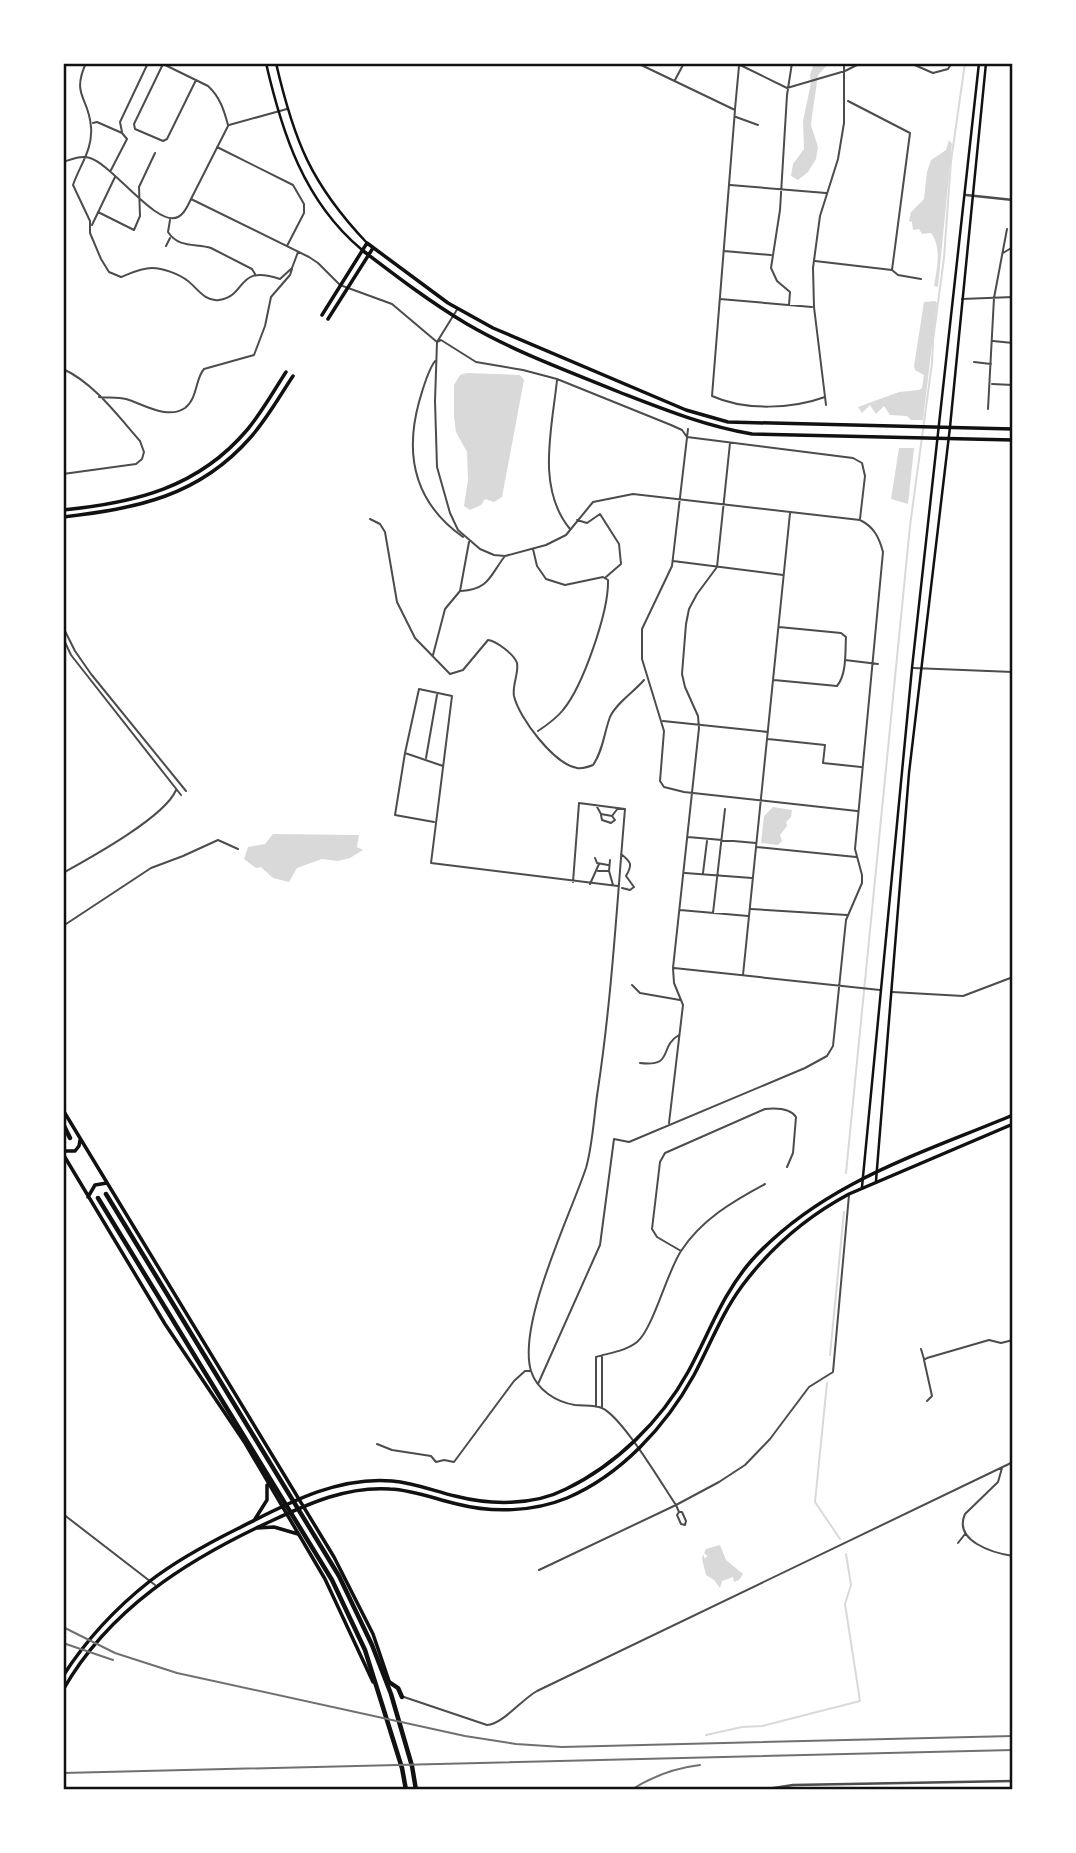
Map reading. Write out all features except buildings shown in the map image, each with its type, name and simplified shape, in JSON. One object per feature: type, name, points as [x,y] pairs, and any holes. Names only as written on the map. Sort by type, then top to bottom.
[{"type":"highway","points":[[63,1124],[70,1138]]},
{"type":"highway","points":[[106,1194],[339,1576],[387,1681],[412,1766],[416,1790]]},
{"type":"highway","points":[[98,1198],[332,1580],[365,1650],[402,1768],[406,1790]]},
{"type":"highway","points":[[387,1681],[398,1688],[402,1697]]},
{"type":"highway","points":[[391,1694],[399,1690],[402,1697]]},
{"type":"main road","points":[[266,63],[277,112],[296,164],[334,223],[368,255],[453,315],[488,336],[561,369],[682,416],[727,430],[752,434],[1013,440]]},
{"type":"main road","points":[[276,63],[287,109],[306,160],[316,181],[343,217],[373,248],[458,309],[493,328],[686,410],[727,422],[1013,429]]},
{"type":"main road","points":[[862,1188],[912,668],[979,63]]},
{"type":"main road","points":[[876,1181],[909,773],[950,427],[986,63]]},
{"type":"main road","points":[[322,315],[367,243]]},
{"type":"main road","points":[[328,319],[373,248]]},
{"type":"main road","points":[[63,510],[126,502],[186,480],[206,467],[244,433],[259,415],[286,372]]},
{"type":"main road","points":[[63,517],[127,509],[170,495],[190,485],[233,455],[250,438],[293,376]]},
{"type":"main road","points":[[63,1110],[304,1506],[357,1599],[378,1646],[387,1681]]},
{"type":"main road","points":[[63,1676],[100,1629],[151,1580],[194,1552],[299,1499],[341,1485],[381,1480],[418,1485],[479,1501],[501,1502],[554,1494],[576,1484],[633,1442],[657,1418],[688,1371],[728,1292],[750,1263],[784,1228],[803,1213],[861,1179],[1013,1115]]},
{"type":"main road","points":[[63,1690],[107,1632],[156,1586],[199,1557],[304,1506],[355,1490],[389,1489],[414,1492],[477,1508],[501,1510],[534,1507],[580,1491],[639,1449],[662,1423],[684,1392],[732,1301],[756,1268],[789,1233],[829,1204],[849,1194],[1013,1124]]},
{"type":"main road","points":[[63,1152],[70,1153],[78,1148],[80,1139],[77,1133]]},
{"type":"main road","points":[[63,1152],[165,1324],[245,1443],[330,1587],[379,1694]]},
{"type":"main road","points":[[88,1198],[95,1185],[109,1184]]},
{"type":"main road","points":[[253,1521],[267,1500],[267,1483]]},
{"type":"main road","points":[[255,1528],[274,1527],[298,1534]]},
{"type":"street","points":[[86,63],[78,83],[91,124],[87,157],[73,185],[90,221],[93,244],[115,276],[121,277],[141,269],[155,268],[187,280],[207,298],[218,300],[231,295],[255,274],[262,273],[280,279],[292,268]]},
{"type":"street","points":[[122,133],[120,122],[148,63]]},
{"type":"street","points":[[63,162],[87,157],[116,175],[152,209],[170,219],[178,218],[191,199],[228,125],[224,110],[215,92],[196,80],[162,63],[134,124],[135,129],[151,137],[163,141],[167,139],[196,80]]},
{"type":"street","points":[[637,63],[735,110]]},
{"type":"street","points":[[674,81],[684,63]]},
{"type":"street","points":[[789,305],[790,292],[774,277],[771,255],[781,189],[792,63]]},
{"type":"street","points":[[826,405],[814,307],[814,261],[820,216],[841,144],[845,100],[844,63]]},
{"type":"street","points":[[825,397],[802,405],[747,405],[712,396],[737,64],[788,88],[845,71],[861,63]]},
{"type":"street","points":[[910,63],[933,73],[948,69],[952,63]]},
{"type":"street","points":[[845,100],[910,133],[892,270]]},
{"type":"street","points":[[228,125],[287,109]]},
{"type":"street","points":[[735,117],[758,125]]},
{"type":"street","points":[[91,124],[97,122],[122,133],[127,139],[111,171]]},
{"type":"street","points":[[217,147],[293,185],[303,204],[304,213],[288,246]]},
{"type":"street","points":[[98,212],[134,230],[140,216],[139,187],[155,153]]},
{"type":"street","points":[[90,230],[116,175]]},
{"type":"street","points":[[729,185],[828,193]]},
{"type":"street","points":[[966,195],[1013,201]]},
{"type":"street","points":[[191,199],[299,251],[318,262],[347,289],[392,304],[437,342]]},
{"type":"street","points":[[170,219],[168,232],[171,237],[194,247],[211,248],[252,269],[255,274]]},
{"type":"street","points":[[988,409],[994,298],[1007,229]]},
{"type":"street","points":[[166,246],[171,237]]},
{"type":"street","points":[[1002,253],[1013,247]]},
{"type":"street","points":[[723,250],[771,255]]},
{"type":"street","points":[[99,397],[125,398],[158,411],[185,408],[193,398],[204,369],[254,355],[265,326],[271,297],[290,275],[299,251]]},
{"type":"street","points":[[814,261],[892,270],[898,275],[921,279]]},
{"type":"street","points":[[962,299],[1013,297]]},
{"type":"street","points":[[719,299],[814,307]]},
{"type":"street","points":[[458,309],[437,342],[435,439],[437,467],[450,513],[458,530],[469,541]]},
{"type":"street","points":[[437,342],[441,340],[476,362],[557,379],[671,425],[687,437],[838,455],[858,460],[862,463],[865,476],[860,520]]},
{"type":"street","points":[[992,340],[1013,343]]},
{"type":"street","points":[[436,360],[422,391],[415,418],[412,460],[424,496],[440,518],[487,552],[505,556],[556,540],[570,529],[593,502],[633,494],[860,520],[874,530],[883,552],[855,849],[862,883],[848,916],[842,944],[833,1046],[827,1056],[805,1068],[629,1142],[614,1139],[600,1245],[538,1384]]},
{"type":"street","points":[[974,362],[991,364]]},
{"type":"street","points":[[63,369],[78,376],[99,397],[140,441],[144,452],[142,459],[136,464],[63,474]]},
{"type":"street","points":[[557,379],[549,479],[559,515],[570,529]]},
{"type":"street","points":[[991,384],[1013,385]]},
{"type":"street","points":[[688,429],[673,561],[642,629],[642,659],[664,731],[660,781],[664,787],[692,793],[859,811]]},
{"type":"street","points":[[669,1124],[683,1005],[674,983],[673,968],[699,724],[682,674],[686,624],[696,594],[717,567],[730,442]]},
{"type":"street","points":[[743,975],[791,512]]},
{"type":"street","points":[[533,548],[541,575],[558,584],[606,578],[621,564],[619,544],[600,514],[587,523],[577,520]]},
{"type":"street","points":[[370,519],[380,524],[385,532],[397,602],[415,638],[450,674],[463,670],[488,640],[494,641],[517,663],[513,691],[515,700],[552,754],[567,764],[579,769],[593,765],[599,757],[611,716],[617,706],[630,697],[644,680]]},
{"type":"street","points":[[432,656],[445,609],[460,591],[469,541]]},
{"type":"street","points":[[460,591],[475,589],[489,581],[505,556]]},
{"type":"street","points":[[673,561],[784,575]]},
{"type":"street","points":[[536,733],[565,708],[578,684],[606,604],[606,578]]},
{"type":"street","points":[[773,680],[837,686],[842,680],[845,660],[846,637],[841,633],[779,626]]},
{"type":"street","points":[[63,627],[83,662],[186,791]]},
{"type":"street","points":[[63,638],[71,655],[181,795]]},
{"type":"street","points":[[845,660],[878,664]]},
{"type":"street","points":[[912,668],[1013,672]]},
{"type":"street","points":[[435,822],[395,815],[419,689],[452,696],[431,863],[630,890],[634,887],[626,876],[631,861],[621,854]]},
{"type":"street","points":[[426,760],[437,693]]},
{"type":"street","points":[[662,721],[768,732]]},
{"type":"street","points":[[767,739],[825,745],[823,763],[863,768]]},
{"type":"street","points":[[405,753],[443,766]]},
{"type":"street","points":[[63,873],[138,827],[169,801],[176,789]]},
{"type":"street","points":[[573,882],[579,803],[625,808],[610,999],[587,1164],[536,1303],[529,1354],[531,1371],[538,1384],[555,1398],[602,1408],[639,1449],[679,1512]]},
{"type":"street","points":[[595,804],[601,814],[602,820],[599,824]]},
{"type":"street","points":[[612,816],[618,808]]},
{"type":"street","points":[[713,913],[725,809]]},
{"type":"street","points":[[601,814],[612,816]]},
{"type":"street","points":[[612,816],[615,820],[613,827]]},
{"type":"street","points":[[602,820],[613,823]]},
{"type":"street","points":[[687,837],[757,843]]},
{"type":"street","points":[[63,926],[151,868],[218,839],[239,849]]},
{"type":"street","points":[[703,874],[707,839]]},
{"type":"street","points":[[756,847],[857,857]]},
{"type":"street","points":[[595,858],[599,864]]},
{"type":"street","points":[[610,860],[608,864],[613,886]]},
{"type":"street","points":[[590,884],[599,864]]},
{"type":"street","points":[[599,864],[608,864]]},
{"type":"street","points":[[597,871],[609,871]]},
{"type":"street","points":[[684,873],[753,878]]},
{"type":"street","points":[[750,909],[848,916]]},
{"type":"street","points":[[679,910],[749,916]]},
{"type":"street","points":[[673,968],[891,992],[963,996],[1013,977]]},
{"type":"street","points":[[632,985],[640,993],[681,1000]]},
{"type":"street","points":[[640,1063],[660,1062],[674,1038],[680,1035]]},
{"type":"street","points":[[681,1251],[657,1237],[652,1229],[660,1162],[665,1153],[771,1108],[790,1111],[796,1117],[793,1153],[787,1167]]},
{"type":"street","points":[[596,1407],[596,1357],[630,1346],[642,1337],[681,1251],[704,1224],[723,1209],[765,1184]]},
{"type":"street","points":[[539,1570],[676,1505],[745,1465],[770,1439],[809,1387],[833,1371],[849,1194]]},
{"type":"street","points":[[924,1360],[984,1341],[1001,1343],[1013,1340]]},
{"type":"street","points":[[921,1349],[932,1396],[928,1401]]},
{"type":"street","points":[[601,1355],[602,1408]]},
{"type":"street","points":[[377,1444],[392,1450],[431,1456],[436,1462],[454,1462],[514,1381],[525,1371],[531,1371]]},
{"type":"street","points":[[402,1697],[487,1725],[495,1725],[537,1691],[1013,1462]]},
{"type":"street","points":[[1002,1466],[998,1482],[962,1520],[965,1533],[980,1546],[1013,1556]]},
{"type":"street","points":[[63,1514],[156,1586]]},
{"type":"street","points":[[958,1543],[965,1533]]},
{"type":"street","points":[[760,1790],[793,1786],[1013,1781]]},
{"type":"street","points":[[515,1790],[528,1790]]},
{"type":"shaded area","points":[[814,63],[829,63],[818,75],[812,116],[811,125],[818,147],[816,159],[808,172],[798,180],[791,176],[793,164],[804,149],[803,121]]},
{"type":"shaded area","points":[[949,140],[952,144],[938,287],[934,286],[937,245],[931,233],[922,234],[919,229],[913,230],[912,222],[909,221],[911,212],[924,199],[931,160],[946,150]]},
{"type":"shaded area","points":[[924,302],[937,303],[923,420],[890,415],[884,406],[876,414],[870,405],[862,413],[858,407],[899,392],[922,388],[924,375],[915,370],[914,366]]},
{"type":"shaded area","points":[[460,375],[520,375],[524,380],[502,497],[494,502],[485,499],[481,505],[470,510],[464,506],[468,480],[467,452],[456,432],[454,417],[454,385]]},
{"type":"shaded area","points":[[899,448],[914,448],[908,504],[891,499]]},
{"type":"shaded area","points":[[773,807],[792,810],[791,817],[786,822],[787,826],[780,835],[782,841],[778,845],[761,843],[764,816]]},
{"type":"shaded area","points":[[273,834],[359,835],[357,847],[363,850],[350,858],[338,861],[322,859],[297,868],[289,882],[273,878],[261,867],[256,868],[244,859],[248,847],[265,844]]},
{"type":"shaded area","points":[[720,1545],[726,1560],[743,1574],[734,1582],[733,1577],[722,1581],[720,1588],[706,1575],[702,1559],[703,1554],[705,1559],[707,1556],[711,1559],[704,1553],[706,1549]]},
{"type":"waterway","points":[[846,1173],[910,526],[932,363],[944,258],[951,161],[965,63]]},
{"type":"waterway","points":[[830,1355],[844,1212]]},
{"type":"waterway","points":[[827,1383],[815,1502],[840,1539]]},
{"type":"waterway","points":[[706,1735],[742,1727],[762,1726],[860,1701],[845,1604],[851,1585],[846,1554]]},
{"type":"railway","points":[[63,1627],[115,1653],[177,1673],[465,1736],[516,1744],[562,1747],[1013,1736]]},
{"type":"railway","points":[[63,1643],[113,1660]]},
{"type":"railway","points":[[63,1773],[1013,1750]]},
{"type":"railway","points":[[631,1790],[664,1773],[700,1765]]}]
